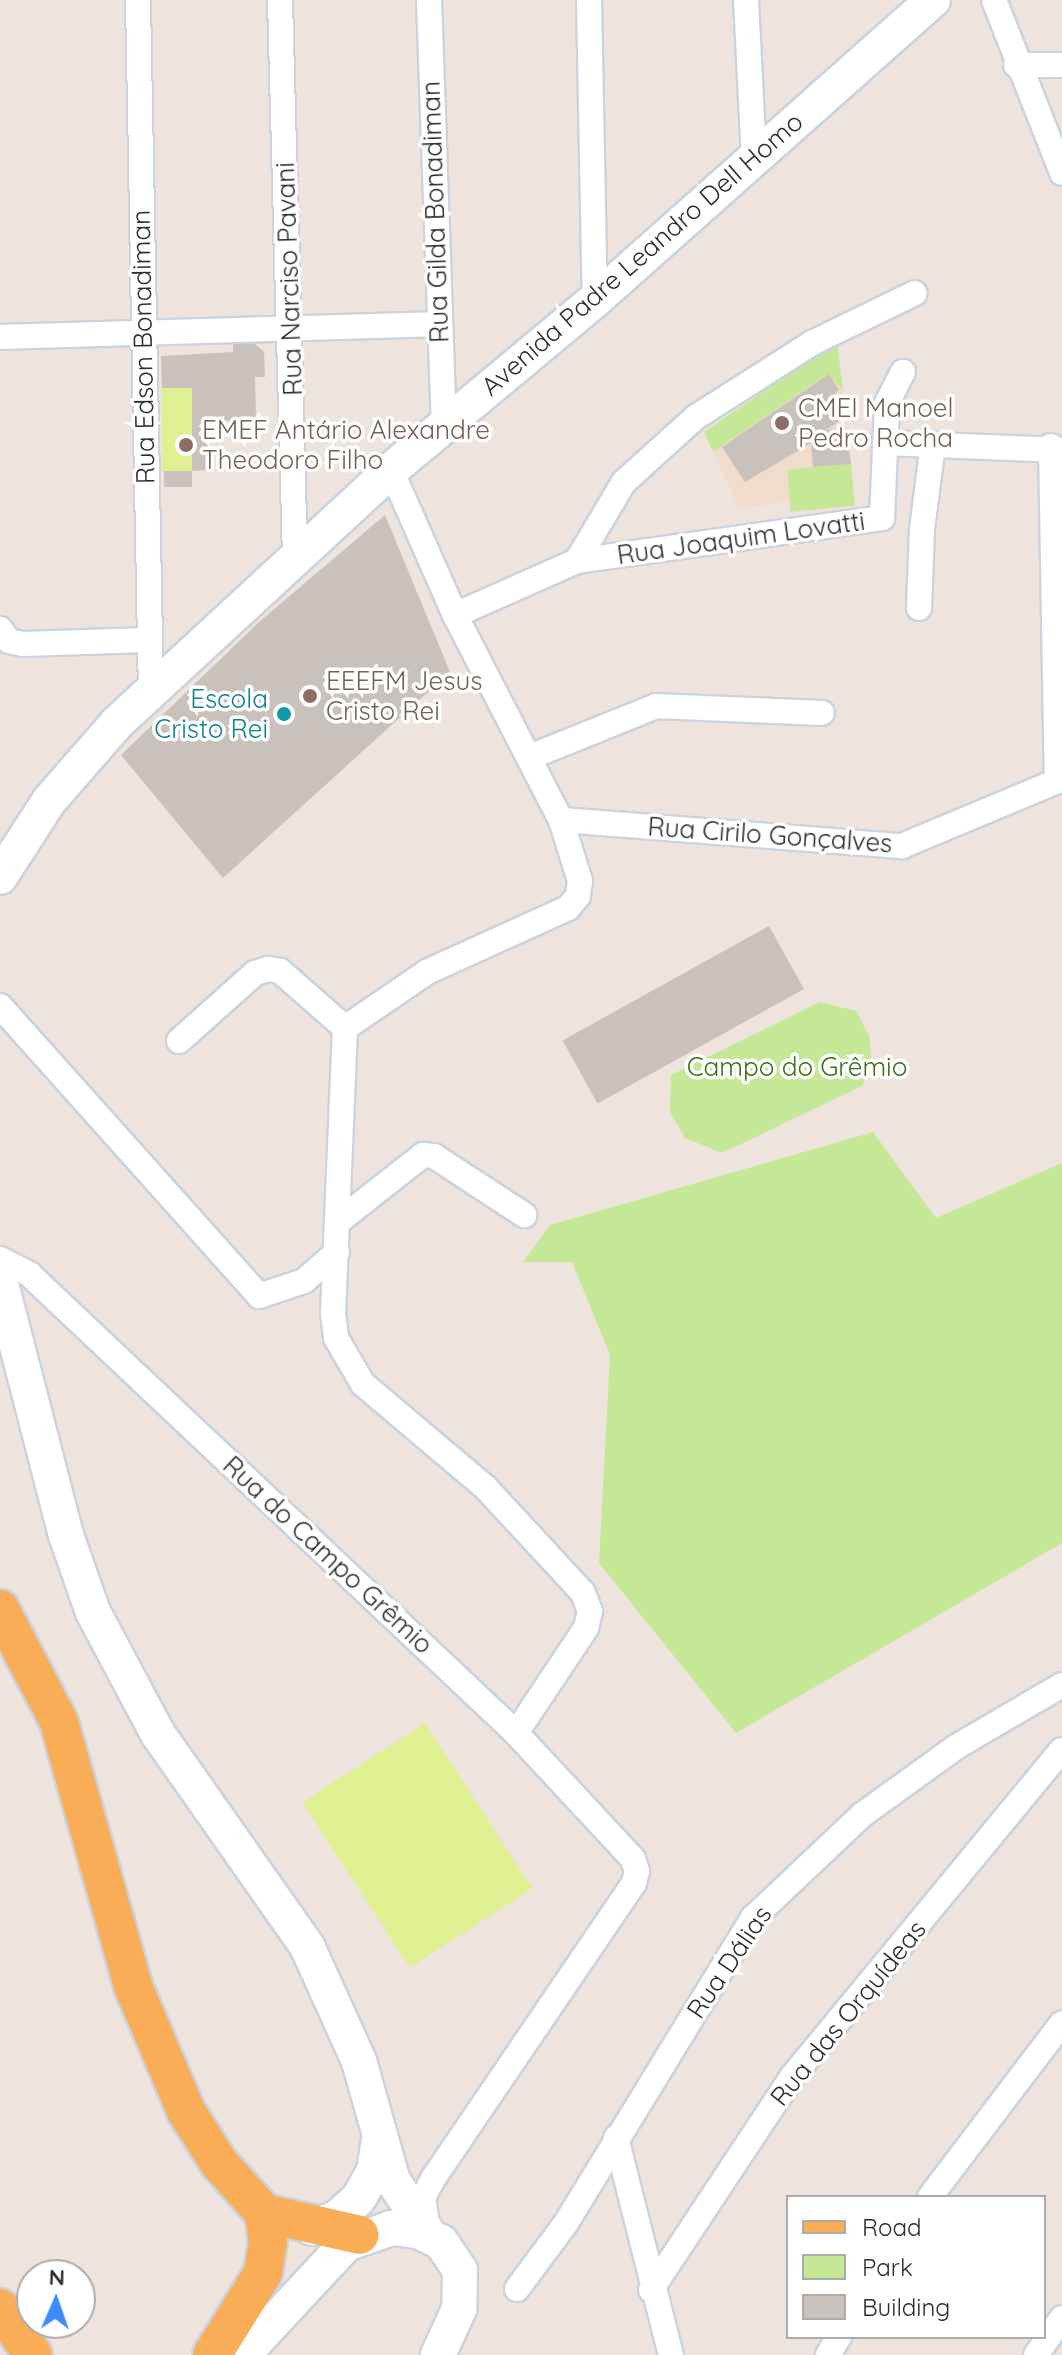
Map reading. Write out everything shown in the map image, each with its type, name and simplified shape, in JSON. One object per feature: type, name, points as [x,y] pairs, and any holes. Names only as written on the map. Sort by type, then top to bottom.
[{"type":"main road","points":[[0,1609],[46,1693],[72,1757],[133,1986],[157,2051],[202,2137],[264,2213],[268,2242],[263,2273],[212,2355]]},
{"type":"main road","points":[[264,2213],[312,2228],[360,2235]]},
{"type":"main road","points":[[0,2308],[33,2355]]},
{"type":"street","name":"Rua Edson Bonadiman","points":[[138,0],[147,640],[151,693]]},
{"type":"street","name":"Rua Narciso Pavani","points":[[280,0],[295,559]]},
{"type":"street","name":"Rua Gilda Bonadiman","points":[[429,0],[438,324],[444,423]]},
{"type":"street","points":[[589,0],[595,300]]},
{"type":"street","points":[[746,0],[754,158]]},
{"type":"street","name":"Avenida Padre Leandro Dell Homo","points":[[7,862],[118,722],[444,423],[595,300],[933,0]]},
{"type":"street","points":[[994,0],[1016,65],[1062,173]]},
{"type":"street","points":[[1016,65],[1062,65]]},
{"type":"street","points":[[577,561],[624,482],[696,417],[812,343],[915,293]]},
{"type":"street","points":[[0,337],[143,330],[438,324]]},
{"type":"street","name":"Rua Joaquim Lovatti","points":[[455,615],[577,561],[882,518],[887,403],[903,372]]},
{"type":"street","points":[[885,443],[1056,448],[1060,780]]},
{"type":"street","points":[[919,608],[922,529],[933,444]]},
{"type":"street","points":[[345,1028],[427,972],[568,908],[578,896],[580,881],[561,820],[455,615],[391,470]]},
{"type":"street","points":[[882,518],[922,529]]},
{"type":"street","points":[[0,629],[9,641],[23,644],[147,640]]},
{"type":"street","points":[[530,757],[656,706],[822,713]]},
{"type":"street","name":"Rua Cirilo Gonçalves","points":[[561,820],[902,846],[1060,780]]},
{"type":"street","points":[[179,1041],[255,973],[268,969],[280,971],[345,1028]]},
{"type":"street","points":[[0,1006],[259,1296],[304,1281],[337,1252]]},
{"type":"street","points":[[345,1028],[333,1313],[348,1363],[383,1402],[485,1487],[583,1593],[590,1611],[586,1628],[516,1733]]},
{"type":"street","points":[[339,1221],[423,1155],[434,1156],[524,1215]]},
{"type":"street","name":"Rua do Campo Grêmio","points":[[0,1259],[29,1274],[516,1733],[633,1859],[637,1871],[434,2177],[423,2198],[430,2236]]},
{"type":"street","points":[[0,1280],[66,1535],[93,1612],[158,1734],[307,1946],[359,2061],[379,2141],[403,2200],[430,2236],[450,2250],[462,2280],[469,2355]]},
{"type":"street","name":"Rua Dálias","points":[[517,2289],[566,2223],[753,1918],[862,1815],[956,1747],[1062,1685]]},
{"type":"street","name":"Rua das Orquídeas","points":[[651,2290],[792,2077],[1062,1750]]},
{"type":"street","points":[[932,2195],[1062,2023]]},
{"type":"street","points":[[616,2138],[651,2290],[671,2355]]},
{"type":"street","points":[[312,2228],[338,2217],[359,2198],[374,2171],[379,2141]]},
{"type":"street","points":[[243,2355],[360,2235],[392,2228],[430,2236]]},
{"type":"street","points":[[438,2355],[455,2325],[462,2280]]},
{"type":"street","points":[[1036,2355],[1062,2318]]},
{"type":"shaded area","name":"CMEI Manoel Pedro Rocha","points":[[837,342],[855,506],[790,513],[789,502],[739,508],[704,432]]},
{"type":"green space","points":[[837,342],[843,390],[828,374],[713,452],[704,432]]},
{"type":"green space","points":[[162,388],[192,388],[192,471],[162,471]]},
{"type":"green space","points":[[851,464],[855,506],[791,511],[787,470]]},
{"type":"green space","name":"Campo do Grêmio","points":[[820,1002],[856,1011],[869,1035],[872,1067],[862,1086],[722,1153],[685,1138],[670,1112],[671,1075]]},
{"type":"green space","points":[[873,1132],[936,1218],[1062,1163],[1062,1543],[736,1733],[599,1563],[610,1355],[572,1262],[523,1262],[550,1225]]},
{"type":"green space","points":[[425,1723],[532,1888],[410,1968],[303,1803]]},
{"type":"building","name":"EMEF Antário Alexandre Theodoro Filho","points":[[233,344],[255,344],[264,352],[265,377],[255,377],[256,420],[208,421],[209,470],[192,471],[192,388],[162,388],[161,356],[233,352]]},
{"type":"building","points":[[829,374],[839,390],[834,394],[845,417],[826,430],[846,428],[851,464],[813,467],[811,443],[745,482],[722,447]]},
{"type":"building","points":[[164,471],[192,471],[192,487],[164,487]]},
{"type":"building","name":"Escola Cristo Rei","points":[[385,515],[450,672],[223,878],[121,755],[259,622]]},
{"type":"building","points":[[769,926],[804,989],[597,1103],[563,1040]]},
{"type":"place","name":"CMEI Manoel Pedro Rocha","points":[[782,423]]},
{"type":"place","name":"EMEF Antário Alexandre Theodoro Filho","points":[[186,445]]},
{"type":"place","name":"EEEFM Jesus Cristo Rei","points":[[310,696]]},
{"type":"place","name":"Escola Cristo Rei","points":[[284,714]]}]
